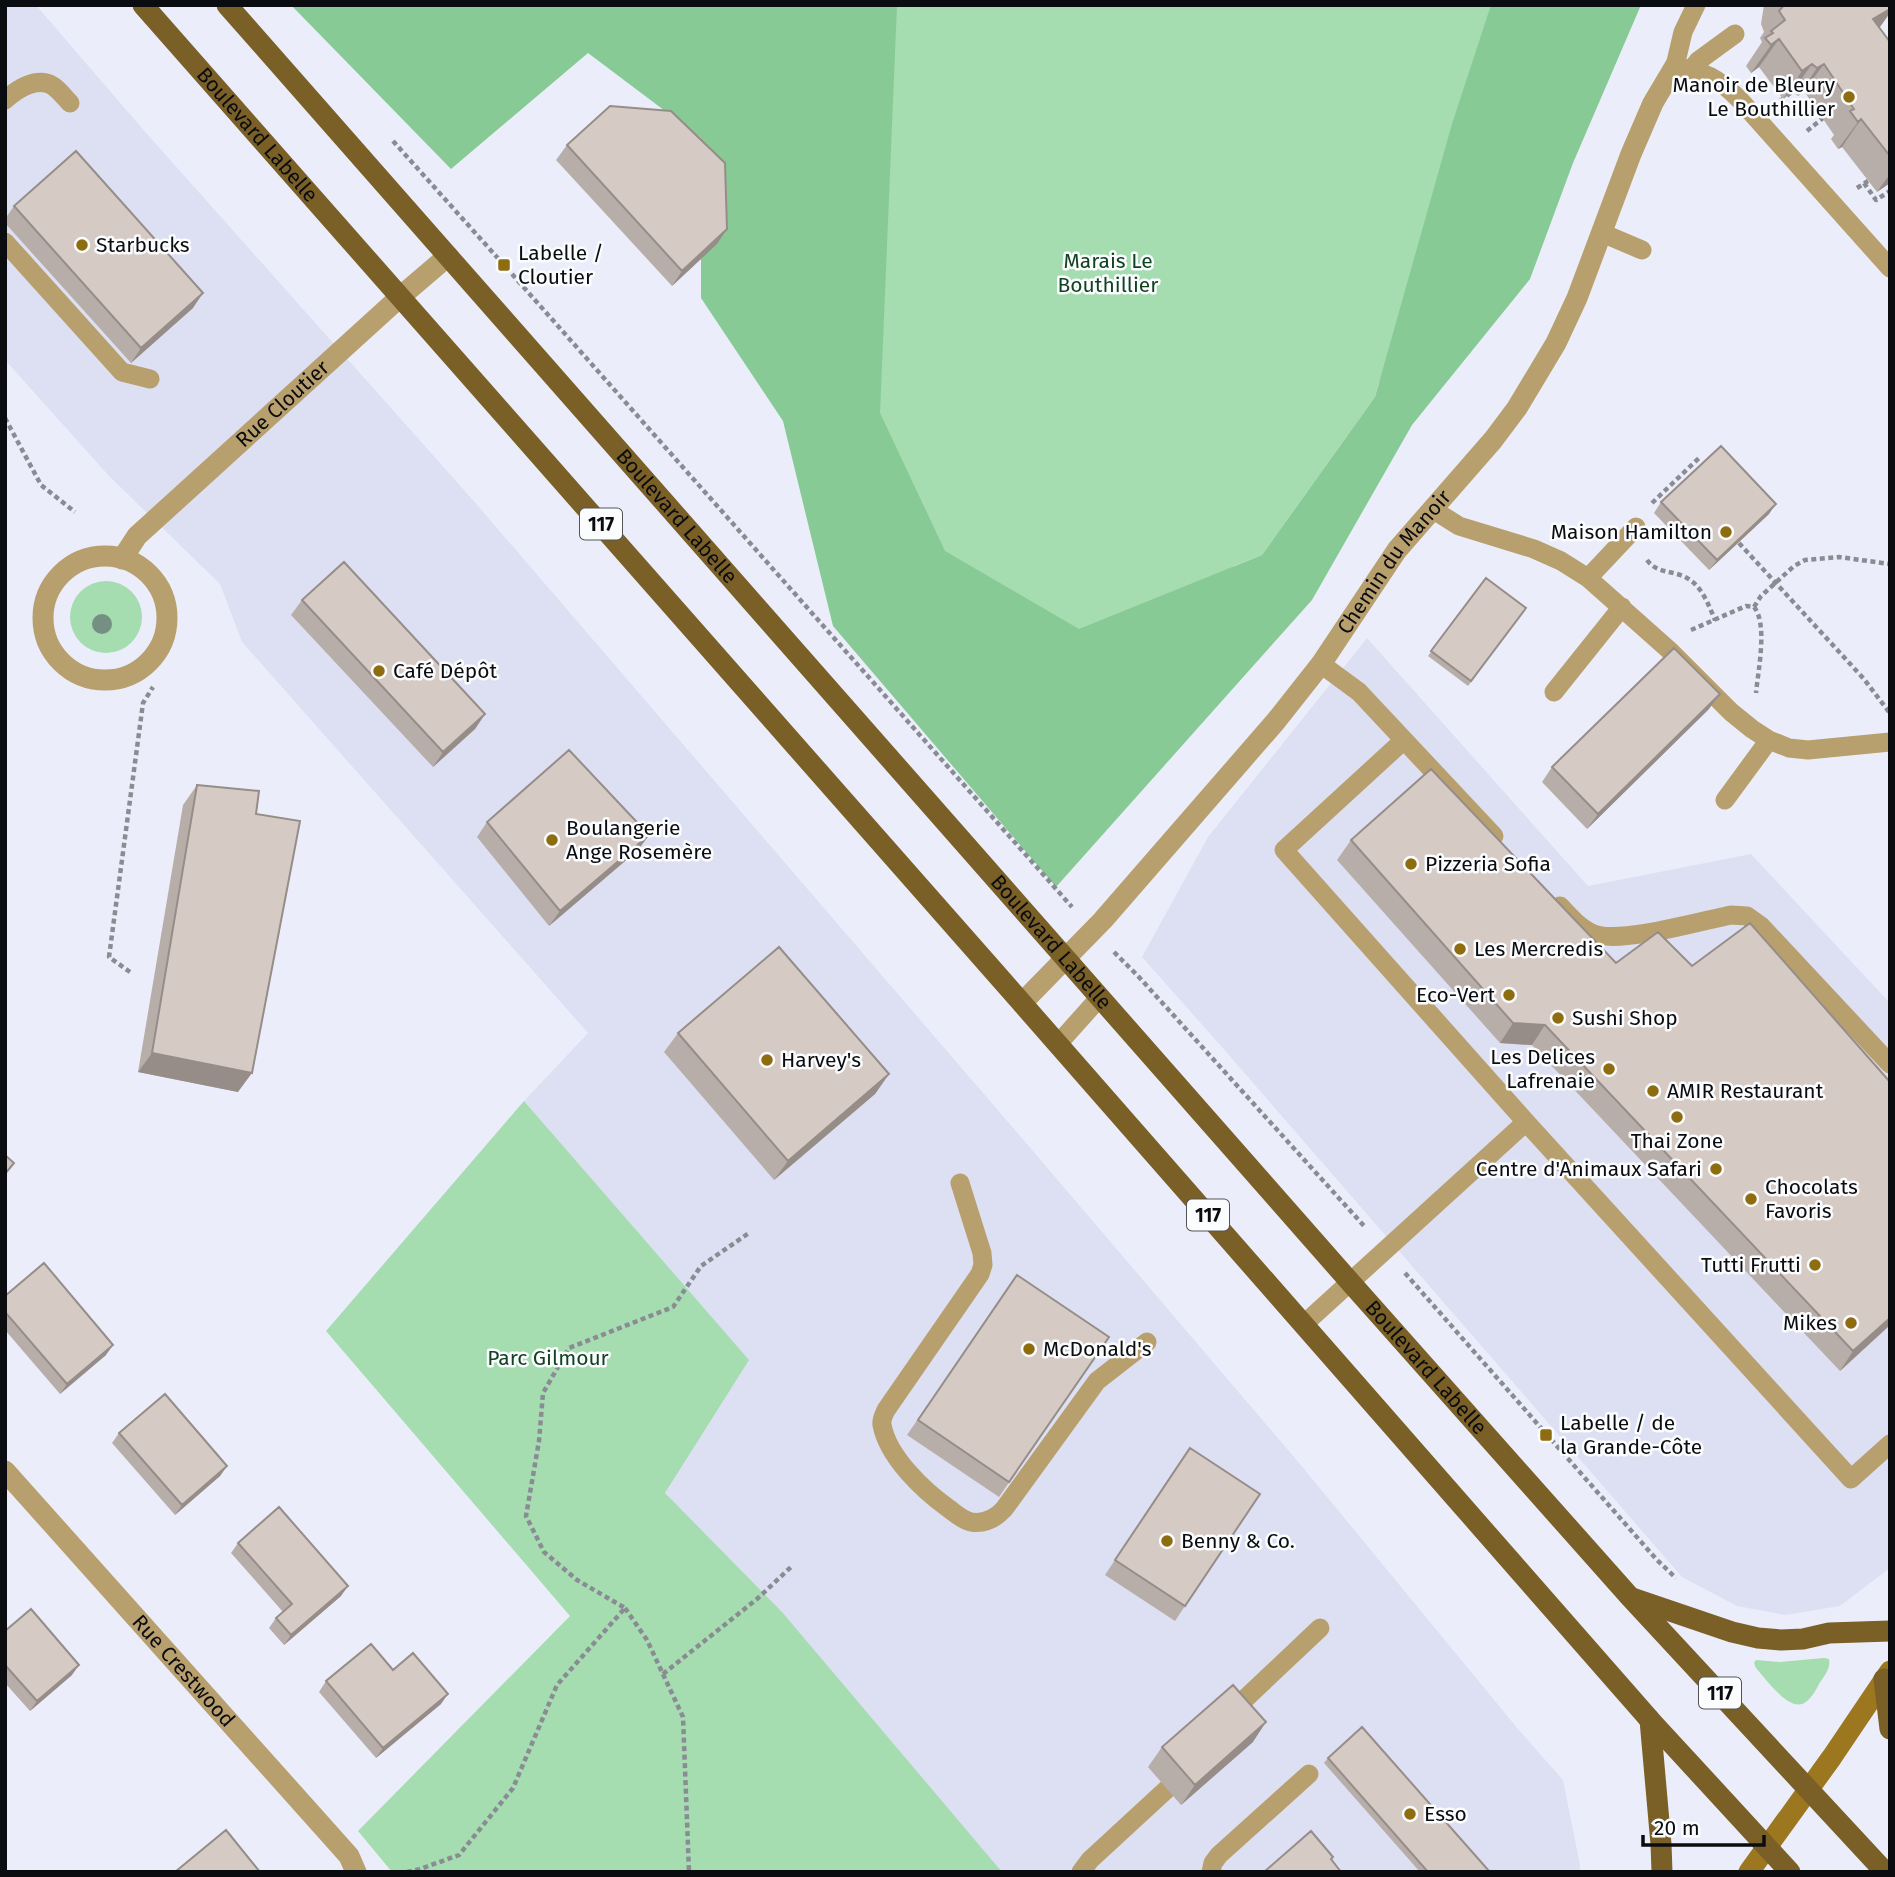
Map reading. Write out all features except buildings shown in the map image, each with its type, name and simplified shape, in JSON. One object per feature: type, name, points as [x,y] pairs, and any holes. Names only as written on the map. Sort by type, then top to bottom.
[{"type":"main road","name":"Boulevard Labelle","points":[[143,5],[1650,1720],[1790,1872]]},
{"type":"main road","name":"Boulevard Labelle","points":[[227,5],[1351,1283],[1630,1597],[1885,1872]]},
{"type":"main road","points":[[1630,1597],[1732,1632],[1758,1638],[1803,1639],[1829,1633],[1890,1631]]},
{"type":"main road","points":[[1749,1872],[1887,1675]]},
{"type":"main road","points":[[1887,1675],[1890,1730]]},
{"type":"main road","points":[[1650,1720],[1662,1872]]},
{"type":"street","name":"Chemin du Manoir","points":[[1022,1003],[1092,931],[1276,721],[1321,663],[1397,550],[1493,440],[1517,408],[1556,343],[1577,298],[1653,103],[1683,67]]},
{"type":"street","name":"Rue Cloutier","points":[[122,559],[137,536],[448,256]]},
{"type":"street","points":[[91,558],[122,559],[141,568],[161,592],[165,601],[167,623],[161,643],[150,661],[133,673],[102,680],[82,676],[64,664],[51,648],[44,629],[47,598],[56,580],[72,566],[91,558]]},
{"type":"street","name":"Rue Crestwood","points":[[5,1471],[349,1856],[356,1872]]},
{"type":"lane","points":[[1683,67],[1683,32],[1696,5]]},
{"type":"lane","points":[[1683,67],[1698,61],[1735,34]]},
{"type":"lane","points":[[1683,67],[1708,74],[1740,100],[1890,268]]},
{"type":"lane","points":[[5,100],[24,86],[37,83],[52,86],[70,103]]},
{"type":"lane","points":[[1602,233],[1642,250]]},
{"type":"lane","points":[[5,242],[122,372],[150,379]]},
{"type":"lane","points":[[1432,509],[1459,526],[1534,549],[1561,561],[1588,578],[1669,650],[1731,712],[1769,740],[1789,748],[1808,750],[1890,741]]},
{"type":"lane","points":[[1588,578],[1640,519]]},
{"type":"lane","points":[[1554,692],[1622,607]]},
{"type":"lane","points":[[1321,663],[1359,692],[1509,852]]},
{"type":"lane","points":[[1404,740],[1284,850],[1850,1479],[1890,1444]]},
{"type":"lane","points":[[1725,800],[1769,740]]},
{"type":"lane","points":[[1547,893],[1573,920],[1594,934],[1609,936],[1627,936],[1731,915],[1747,916],[1761,926],[1890,1064]]},
{"type":"lane","points":[[1058,1044],[1100,997]]},
{"type":"lane","points":[[1303,1325],[1526,1122]]},
{"type":"lane","points":[[960,1182],[982,1253],[980,1275],[882,1419],[895,1455],[918,1483],[937,1500],[970,1522],[995,1519],[1097,1381],[1147,1342]]},
{"type":"lane","points":[[1228,1715],[1320,1628]]},
{"type":"lane","points":[[1211,1872],[1219,1855],[1309,1774]]},
{"type":"lane","points":[[1080,1872],[1167,1789]]},
{"type":"path","name":"Boulevard Labelle","points":[[392,140],[1092,931],[1138,976],[1676,1578]]},
{"type":"path","points":[[1864,183],[1876,200],[1890,191]]},
{"type":"path","points":[[5,418],[41,485],[75,512]]},
{"type":"path","points":[[1640,519],[1700,457]]},
{"type":"path","points":[[1739,543],[1864,679],[1890,712]]},
{"type":"path","points":[[1641,554],[1651,566],[1688,578],[1695,584],[1705,597],[1715,620]]},
{"type":"path","points":[[1754,607],[1761,596],[1794,565],[1805,560],[1839,557],[1890,564]]},
{"type":"path","points":[[1686,631],[1746,606],[1754,607],[1759,613],[1761,631],[1755,704]]},
{"type":"path","points":[[130,972],[109,957],[144,703],[153,687]]},
{"type":"path","points":[[689,1872],[683,1717],[647,1640],[625,1608],[577,1580],[544,1552],[526,1516],[544,1392],[569,1348],[673,1307],[701,1266],[749,1233]]},
{"type":"path","points":[[663,1674],[757,1599],[791,1566]]},
{"type":"path","points":[[407,1872],[420,1870],[458,1855],[513,1787],[557,1685],[625,1608]]},
{"type":"shaded area","points":[[5,5],[36,5],[472,499],[1300,1464],[1563,1780],[1580,1872],[1001,1872],[665,1493],[748,1360],[524,1101],[588,1033],[242,642],[220,584],[109,476],[5,360]]},
{"type":"shaded area","points":[[1367,638],[1588,886],[1751,854],[1890,1003],[1890,1568],[1840,1606],[1785,1615],[1737,1606],[1682,1577],[1142,957],[1208,837]]},
{"type":"green space","points":[[291,5],[897,5],[880,413],[945,551],[1079,629],[1262,555],[1375,397],[1452,124],[1491,5],[1641,5],[1573,163],[1530,279],[1412,425],[1312,600],[1056,887],[833,626],[783,421],[701,298],[701,138],[588,53],[451,169]]},
{"type":"green space","name":"Marais Le Bouthillier","points":[[550,5],[1612,5],[1379,382],[1375,397],[1262,555],[1234,566],[1051,844],[867,649],[837,266]]},
{"type":"green space","points":[[106,581],[126,587],[136,597],[142,617],[136,637],[126,647],[106,653],[86,647],[76,637],[70,617],[76,597],[86,587]]},
{"type":"green space","name":"Parc Gilmour","points":[[524,1101],[749,1360],[665,1493],[782,1612],[1002,1872],[392,1872],[358,1831],[570,1616],[326,1331]]},
{"type":"green space","points":[[1829,1659],[1827,1672],[1810,1698],[1800,1704],[1793,1703],[1779,1694],[1754,1663],[1756,1660],[1780,1662]]},
{"type":"place","name":"Manoir de Bleury Le Bouthillier","points":[[1849,97]]},
{"type":"place","name":"Starbucks","points":[[82,245]]},
{"type":"place","name":"Labelle / Cloutier","points":[[504,265]]},
{"type":"place","name":"Maison Hamilton","points":[[1726,532]]},
{"type":"place","name":"Café Dépôt","points":[[379,671]]},
{"type":"place","name":"Boulangerie Ange Rosemère","points":[[552,840]]},
{"type":"place","name":"Pizzeria Sofia","points":[[1411,864]]},
{"type":"place","name":"Les Mercredis","points":[[1460,949]]},
{"type":"place","name":"Eco-Vert","points":[[1509,995]]},
{"type":"place","name":"Sushi Shop","points":[[1558,1018]]},
{"type":"place","name":"Harvey's","points":[[767,1060]]},
{"type":"place","name":"Les Delices Lafrenaie","points":[[1609,1069]]},
{"type":"place","name":"AMIR Restaurant","points":[[1653,1091]]},
{"type":"place","name":"Thai Zone","points":[[1677,1117]]},
{"type":"place","name":"Centre d'Animaux Safari","points":[[1716,1169]]},
{"type":"place","name":"Chocolats Favoris","points":[[1751,1199]]},
{"type":"place","name":"Tutti Frutti","points":[[1815,1265]]},
{"type":"place","name":"Mikes","points":[[1851,1323]]},
{"type":"place","name":"McDonald's","points":[[1029,1349]]},
{"type":"place","name":"Labelle / de la Grande-Côte","points":[[1546,1435]]},
{"type":"place","name":"Benny & Co.","points":[[1167,1541]]},
{"type":"place","name":"Esso","points":[[1410,1814]]}]
